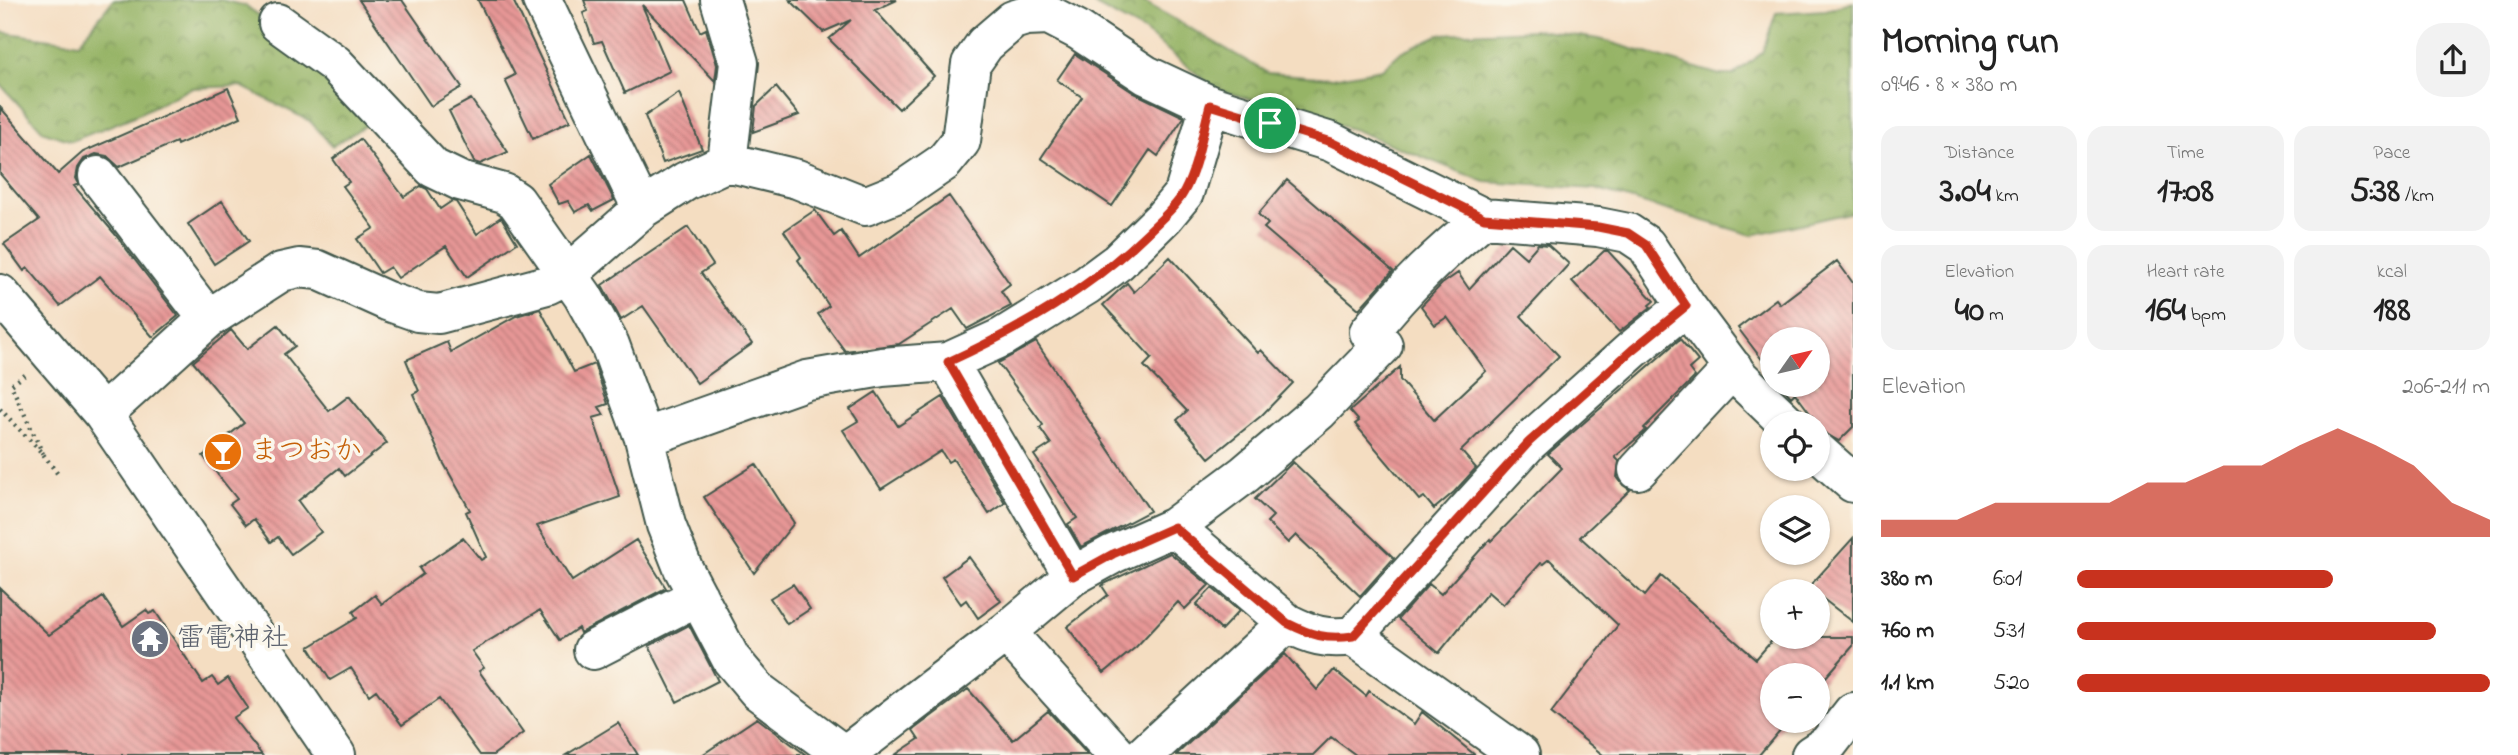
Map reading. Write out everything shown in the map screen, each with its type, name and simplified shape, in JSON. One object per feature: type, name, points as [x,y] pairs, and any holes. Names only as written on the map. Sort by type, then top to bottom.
[{"type":"street","points":[[542,0],[642,209]]},
{"type":"street","points":[[720,0],[739,63],[727,162]]},
{"type":"street","points":[[103,414],[208,319],[281,272],[299,268],[318,270],[387,301],[418,312],[439,314],[547,285],[567,275],[642,209],[686,181],[727,162],[797,179],[865,206],[900,192],[944,162],[961,141],[971,64],[985,44],[1013,20],[1026,16],[1049,15],[1078,30],[1146,75],[1210,105],[1331,142],[1484,218],[1598,227],[1628,233],[1646,245],[1686,306],[1732,368],[1775,411]]},
{"type":"street","points":[[278,23],[335,64],[433,168],[460,181],[504,193],[516,201],[583,296],[610,345],[644,438],[667,525],[683,568],[731,659],[758,691],[844,755],[1006,632],[1073,576],[1113,554],[1174,527],[1245,474],[1318,411],[1383,345],[1369,331],[1403,290],[1438,255],[1484,218]]},
{"type":"street","points":[[644,438],[807,380],[882,367],[948,362],[1003,337],[1087,285],[1118,262],[1164,217],[1184,193],[1210,105]]},
{"type":"street","points":[[98,176],[208,319]]},
{"type":"street","points":[[0,293],[103,414],[336,755]]},
{"type":"street","points":[[1174,527],[1287,623],[1306,632],[1332,639],[1353,636],[1529,442],[1686,306]]},
{"type":"street","points":[[948,362],[1073,576]]},
{"type":"street","points":[[1638,470],[1732,368]]},
{"type":"street","points":[[593,650],[698,596]]},
{"type":"street","points":[[1144,755],[1287,623]]},
{"type":"street","points":[[1006,632],[1117,755]]},
{"type":"street","points":[[1353,636],[1520,755]]},
{"type":"street","points":[[1811,755],[1828,744],[1853,712]]},
{"type":"path","points":[[11,385],[43,454]]},
{"type":"path","points":[[0,409],[43,454],[60,477]]},
{"type":"green space","points":[[113,0],[221,0],[246,6],[312,54],[377,118],[332,146],[310,121],[241,86],[191,88],[132,117],[72,141],[44,132],[0,84],[0,32],[79,43]]},
{"type":"green space","points":[[1086,0],[1141,0],[1268,73],[1332,78],[1382,69],[1401,52],[1441,34],[1537,30],[1599,39],[1720,75],[1733,75],[1762,53],[1776,13],[1826,10],[1853,2],[1853,212],[1752,235],[1595,189],[1485,182],[1355,130],[1216,89],[1144,31]]},
{"type":"building","points":[[359,0],[402,0],[462,87],[431,106]]},
{"type":"building","points":[[478,0],[513,0],[570,121],[533,139],[505,80],[515,75]]},
{"type":"building","points":[[584,0],[686,0],[700,32],[706,29],[717,65],[715,81],[642,5],[670,71],[625,93],[602,41],[594,43],[583,13],[588,11]]},
{"type":"building","points":[[790,0],[897,0],[875,10],[934,76],[899,109],[829,39],[851,20],[823,32]]},
{"type":"building","points":[[1075,54],[1134,93],[1184,117],[1158,156],[1150,150],[1112,206],[1041,158],[1082,97],[1057,80]]},
{"type":"building","points":[[776,87],[799,115],[753,132],[756,106]]},
{"type":"building","points":[[228,88],[241,117],[119,167],[107,156],[96,154],[84,159],[76,178],[79,184],[74,186],[178,316],[153,337],[100,276],[60,306],[28,268],[24,271],[4,244],[39,220],[0,174],[0,107],[58,174],[83,152]]},
{"type":"building","points":[[679,93],[702,149],[663,163],[645,116]]},
{"type":"building","points":[[471,99],[508,152],[480,164],[474,162],[449,111]]},
{"type":"building","points":[[360,139],[404,197],[421,186],[427,189],[440,209],[452,201],[456,202],[477,234],[501,217],[517,243],[467,277],[446,246],[398,278],[390,267],[380,273],[357,239],[374,228],[343,186],[349,182],[333,159]]},
{"type":"building","points":[[591,154],[614,200],[593,211],[589,205],[575,212],[568,201],[559,204],[548,184]]},
{"type":"building","points":[[1287,180],[1393,271],[1359,309],[1264,228],[1268,224],[1258,214]]},
{"type":"building","points":[[949,196],[1010,284],[1001,291],[1011,306],[967,329],[953,309],[899,344],[845,351],[818,314],[829,306],[798,260],[801,257],[784,231],[815,210],[834,236],[841,231],[859,258]]},
{"type":"building","points":[[222,201],[249,241],[214,264],[188,224]]},
{"type":"building","points":[[688,227],[713,265],[701,273],[752,344],[697,383],[643,306],[621,320],[602,285]]},
{"type":"building","points":[[1510,244],[1526,258],[1538,244],[1548,245],[1569,264],[1521,316],[1559,356],[1461,451],[1476,468],[1434,509],[1424,497],[1419,500],[1355,424],[1359,421],[1350,411],[1400,367],[1400,380],[1434,420],[1486,371],[1447,317],[1435,325],[1421,306],[1442,284],[1458,273],[1469,289]]},
{"type":"building","points":[[1604,251],[1608,251],[1654,301],[1649,305],[1651,307],[1619,332],[1572,281]]},
{"type":"building","points":[[1170,257],[1258,353],[1261,350],[1293,383],[1261,416],[1209,458],[1177,420],[1187,411],[1144,366],[1152,358],[1103,305],[1127,283],[1134,292]]},
{"type":"building","points":[[1837,261],[1853,283],[1853,427],[1839,441],[1830,436],[1830,411],[1808,411],[1798,397],[1830,397],[1830,327],[1760,327],[1760,357],[1738,328],[1776,299],[1780,304]]},
{"type":"building","points":[[540,309],[574,372],[594,364],[608,404],[599,407],[604,415],[593,418],[620,497],[537,526],[572,581],[636,540],[666,588],[580,633],[578,628],[560,640],[540,610],[472,651],[484,668],[479,671],[523,733],[493,755],[480,755],[439,699],[402,725],[376,690],[369,695],[351,668],[330,680],[309,647],[357,618],[353,612],[375,595],[382,604],[423,574],[419,568],[463,538],[481,560],[486,557],[466,512],[470,510],[443,462],[413,394],[419,391],[406,360],[447,342],[451,352],[516,316]]},
{"type":"building","points":[[278,325],[295,346],[284,354],[329,411],[349,396],[387,443],[345,476],[339,468],[298,501],[321,532],[291,554],[278,537],[271,542],[254,519],[246,525],[230,504],[237,499],[203,456],[244,423],[193,362],[231,330],[247,349]]},
{"type":"building","points":[[1680,339],[1698,361],[1689,369],[1695,377],[1644,428],[1646,430],[1643,433],[1615,457],[1619,461],[1617,477],[1630,490],[1580,537],[1645,596],[1661,576],[1756,659],[1765,649],[1830,649],[1830,637],[1853,637],[1853,646],[1830,672],[1830,663],[1760,663],[1760,733],[1778,733],[1759,755],[1603,755],[1551,713],[1618,625],[1549,559],[1541,563],[1503,605],[1488,592],[1439,653],[1398,619],[1429,584],[1441,594],[1490,539],[1491,541],[1562,468],[1548,454]]},
{"type":"building","points":[[1036,342],[1150,511],[1081,547],[1068,524],[1077,518],[1034,455],[1051,444],[1040,428],[1043,425],[998,363]]},
{"type":"building","points":[[876,392],[898,426],[943,397],[1005,503],[989,514],[953,459],[948,462],[941,451],[881,489],[843,430],[858,421],[850,409]]},
{"type":"building","points":[[1293,462],[1394,558],[1360,596],[1296,535],[1288,543],[1267,522],[1273,516],[1255,499]]},
{"type":"building","points":[[756,464],[794,523],[754,573],[704,497]]},
{"type":"building","points":[[1853,538],[1853,622],[1830,604],[1830,579],[1816,579]]},
{"type":"building","points":[[1170,553],[1209,585],[1185,609],[1178,602],[1136,647],[1104,673],[1067,627],[1108,595],[1102,586],[1104,584]]},
{"type":"building","points":[[969,557],[1001,601],[978,618],[966,600],[961,604],[942,577]]},
{"type":"building","points":[[793,584],[810,609],[787,624],[770,598]]},
{"type":"building","points":[[0,588],[49,635],[103,597],[123,626],[146,610],[149,614],[155,611],[203,683],[212,677],[218,685],[228,678],[248,708],[233,718],[262,755],[0,755]]},
{"type":"building","points":[[1212,588],[1239,611],[1221,630],[1196,605]]},
{"type":"building","points":[[689,625],[718,681],[677,702],[649,646]]},
{"type":"building","points":[[1285,654],[1317,690],[1334,670],[1366,696],[1369,691],[1414,724],[1422,712],[1475,755],[1356,755],[1331,737],[1313,755],[1176,755]]},
{"type":"building","points":[[968,689],[1013,740],[1048,711],[1088,755],[895,755],[919,739],[913,730]]},
{"type":"building","points":[[757,718],[806,755],[702,755]]},
{"type":"building","points":[[618,723],[638,755],[566,755]]},
{"type":"place","name":"まつおか","points":[[223,452]]},
{"type":"place","name":"雷電神社","points":[[150,639]]},
{"type":"route","points":[[1210,105],[1270,123],[1331,142],[1484,218],[1598,227],[1628,233],[1646,245],[1686,306],[1529,442],[1353,636],[1332,639],[1306,632],[1287,623],[1174,527],[1113,554],[1073,576],[948,362],[1003,337],[1087,285],[1118,262],[1164,217],[1184,193],[1210,105]]}]
